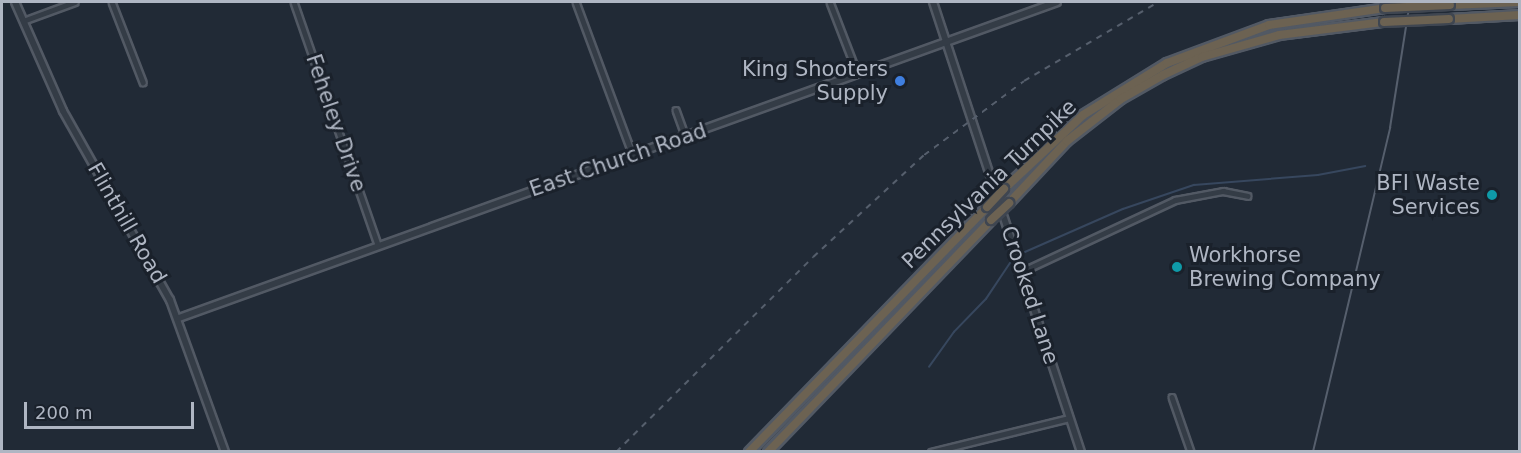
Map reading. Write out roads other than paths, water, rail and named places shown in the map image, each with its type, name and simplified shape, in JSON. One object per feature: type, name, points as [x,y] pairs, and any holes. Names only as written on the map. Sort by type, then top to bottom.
[{"type":"highway","name":"Pennsylvania Turnpike","points":[[749,452],[1004,189],[1083,115],[1167,63],[1269,25],[1385,8],[1520,2]]},
{"type":"highway","name":"Pennsylvania Turnpike","points":[[768,452],[1067,141],[1121,99],[1163,75],[1203,57],[1269,37],[1330,26],[1520,15]]},
{"type":"street","name":"Flinthill Road","points":[[15,2],[63,111],[179,318],[225,452]]},
{"type":"street","points":[[23,21],[75,2]]},
{"type":"street","points":[[112,2],[143,82]]},
{"type":"street","name":"Feheley Drive","points":[[294,2],[378,244]]},
{"type":"street","points":[[576,2],[633,154]]},
{"type":"street","points":[[830,2],[857,72]]},
{"type":"street","name":"Crooked Lane","points":[[933,2],[1023,271],[1080,452]]},
{"type":"street","name":"East Church Road","points":[[179,318],[378,244],[686,137],[857,72],[1057,2]]},
{"type":"street","points":[[676,110],[686,137]]},
{"type":"street","points":[[1023,271],[1174,200],[1223,191],[1248,196]]},
{"type":"street","points":[[1172,397],[1191,452]]},
{"type":"street","points":[[931,452],[1069,418]]},
{"type":"waterway","points":[[1025,252],[1123,209],[1194,185],[1318,175],[1365,166]]},
{"type":"waterway","points":[[929,367],[954,332],[986,299],[1010,263]]},
{"type":"tram line","points":[[1313,452],[1390,128],[1410,2]]},
{"type":"railway","points":[[616,452],[813,257],[924,155],[1024,81],[1158,2]]},
{"type":"place","name":"King Shooters Supply","points":[[900,81]]},
{"type":"place","name":"BFI Waste Services","points":[[1492,195]]},
{"type":"place","name":"Workhorse Brewing Company","points":[[1177,267]]}]
